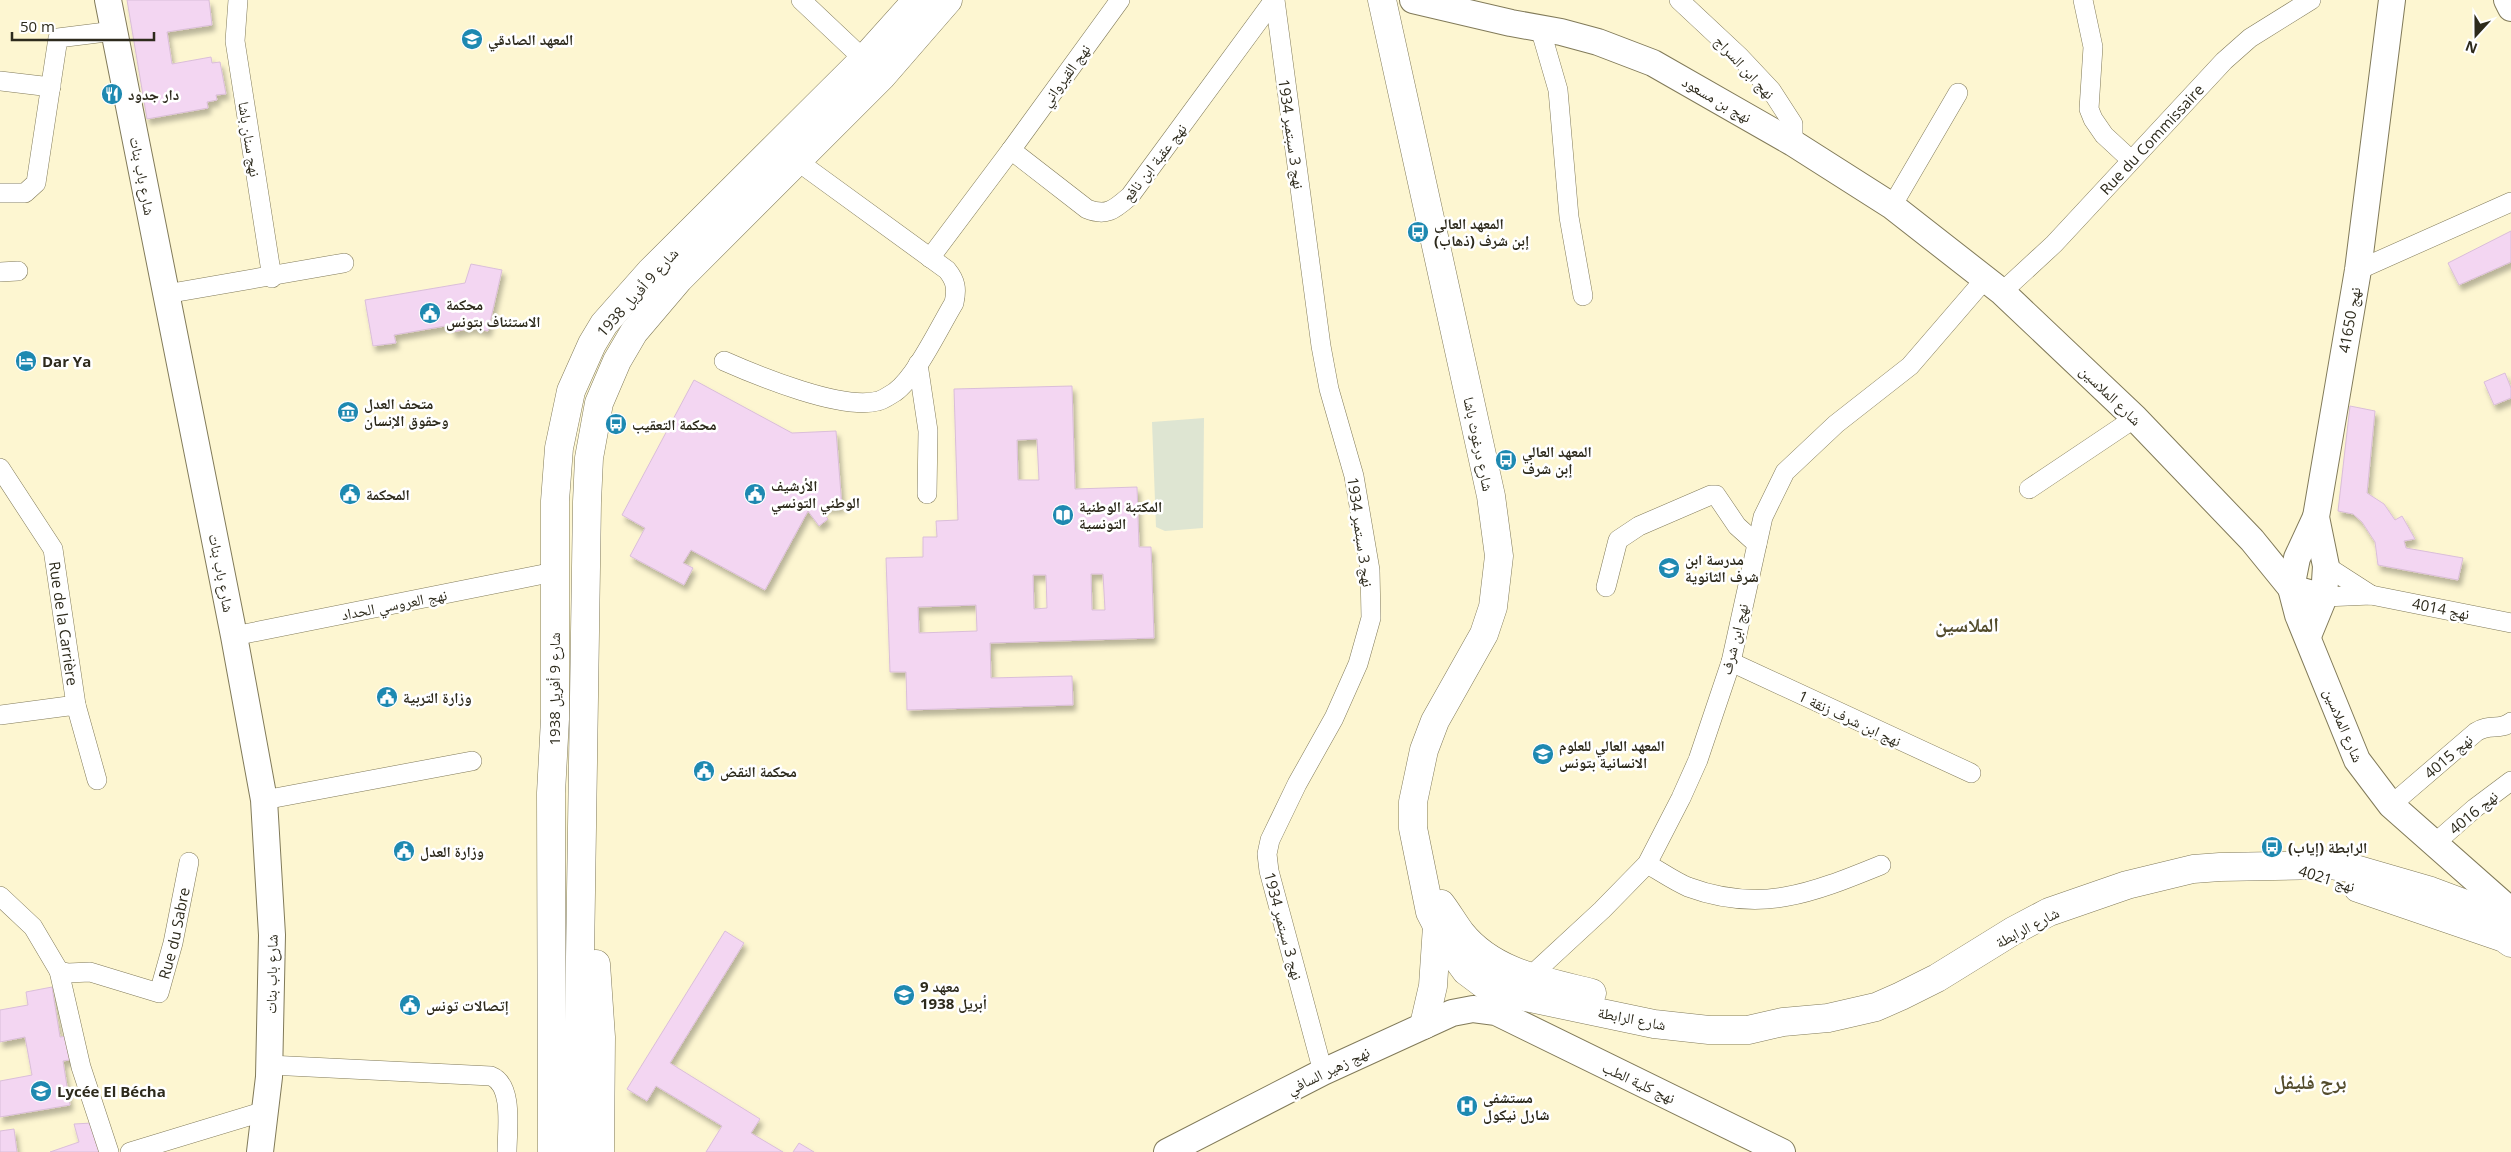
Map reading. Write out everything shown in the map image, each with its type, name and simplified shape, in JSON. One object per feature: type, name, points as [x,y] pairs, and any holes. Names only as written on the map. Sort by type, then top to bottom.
[{"type":"main road","name":"شارع 9 أفريل 1938","points":[[873,68],[917,0]]},
{"type":"main road","name":"شارع 9 أفريل 1938","points":[[577,1152],[587,493],[589,458],[599,403],[617,361],[634,332],[679,279],[788,154],[873,68],[948,0]]},
{"type":"main road","name":"شارع درغوث باشا","points":[[1382,0],[1491,496],[1499,556],[1495,600],[1484,634],[1436,721],[1418,775],[1413,802],[1413,828],[1430,912],[1447,945],[1466,971],[1490,989],[1512,995]]},
{"type":"main road","name":"شارع 9 أفريل 1938","points":[[535,1152],[535,1052],[555,719],[554,572],[559,448],[570,391],[592,344],[604,324],[650,272],[788,154]]},
{"type":"main road","name":"شارع 9 أفريل 1938","points":[[582,787],[601,1037],[600,1152]]},
{"type":"main road","name":"شارع 9 أفريل 1938","points":[[551,793],[552,1152]]},
{"type":"main road","name":"نهج 4021","points":[[2282,865],[2374,892],[2507,925]]},
{"type":"main road","name":"شارع الرابطة","points":[[1512,995],[1654,1024],[1710,1030],[1748,1030],[1783,1022],[1828,1018],[1876,1007],[1937,978],[2013,931],[2049,912],[2127,886],[2193,869],[2282,865]]},
{"type":"main road","name":"شارع درغوث باشا","points":[[1424,878],[1461,933],[1480,952],[1501,967],[1512,995]]},
{"type":"main road","points":[[1424,1025],[1433,986],[1437,926]]},
{"type":"street","name":"شارع باب بنات","points":[[108,0],[234,636],[264,800],[272,935],[269,1065],[260,1152]]},
{"type":"street","name":"نهج سنان باشا","points":[[238,0],[235,41],[272,278]]},
{"type":"street","points":[[801,0],[873,68]]},
{"type":"street","name":"نهج القيرواني","points":[[1010,150],[1120,0]]},
{"type":"street","name":"نهج عقبة ابن نافع","points":[[1010,150],[1087,209],[1097,213],[1114,210],[1130,196],[1274,0]]},
{"type":"street","name":"نهج 3 سبتمبر 1934","points":[[1274,0],[1321,346],[1329,389],[1354,476],[1370,570],[1371,618],[1358,664],[1334,718],[1297,784],[1270,840],[1267,854],[1269,871],[1323,1072]]},
{"type":"street","name":"نهج بن مسعود","points":[[1413,0],[1430,6],[1540,28],[1598,42],[1653,63],[1793,143],[1892,206],[1994,286]]},
{"type":"street","name":"نهج ابن السراج","points":[[1679,0],[1740,57],[1771,90],[1793,124],[1793,143]]},
{"type":"street","points":[[2083,0],[2093,47],[2089,109],[2093,119],[2104,135],[2131,160]]},
{"type":"street","name":"Rue du Commissaire","points":[[1994,286],[2054,244],[2224,61],[2250,38],[2311,0]]},
{"type":"street","name":"نهج 41650","points":[[2308,636],[2324,597],[2326,566],[2316,517],[2358,270],[2392,0]]},
{"type":"street","points":[[2507,0],[2511,8]]},
{"type":"street","points":[[1540,28],[1558,90],[1569,218],[1583,296]]},
{"type":"street","points":[[0,193],[25,193],[36,182],[58,38],[114,31]]},
{"type":"street","points":[[0,80],[51,86]]},
{"type":"street","points":[[1892,206],[1958,93]]},
{"type":"street","points":[[930,258],[1010,150]]},
{"type":"street","points":[[724,361],[774,383],[852,402],[878,401],[896,391],[918,364],[954,303],[956,291],[954,278],[947,270],[788,154]]},
{"type":"street","points":[[2358,270],[2511,202]]},
{"type":"street","points":[[166,294],[272,278],[344,263]]},
{"type":"street","name":"شارع الملاسين","points":[[1994,286],[2136,418],[2252,540],[2291,588],[2298,615],[2357,760],[2392,805],[2434,844],[2507,925]]},
{"type":"street","name":"نهج ابن شرف","points":[[1512,995],[1648,864],[1698,760],[1730,662],[1763,517],[1785,472],[1836,424],[1910,366],[1994,286]]},
{"type":"street","points":[[918,364],[928,431],[927,494]]},
{"type":"street","points":[[2029,489],[2136,418]]},
{"type":"street","name":"Rue de la Carrière","points":[[0,468],[53,549],[76,704],[97,780]]},
{"type":"street","points":[[1606,587],[1618,540],[1639,526],[1711,495],[1716,495],[1721,500],[1737,526],[1757,544]]},
{"type":"street","name":"شارع الملاسين","points":[[2291,588],[2297,558],[2316,517]]},
{"type":"street","name":"شارع الملاسين","points":[[2252,540],[2297,558],[2326,566]]},
{"type":"street","name":"نهج 4014","points":[[2326,566],[2371,595]]},
{"type":"street","name":"نهج العروسي الحداد","points":[[234,636],[554,572]]},
{"type":"street","points":[[2291,588],[2324,597]]},
{"type":"street","name":"نهج 4014","points":[[2324,597],[2371,595],[2511,623]]},
{"type":"street","name":"نهج ابن شرف زنقة 1","points":[[1730,662],[1971,773]]},
{"type":"street","name":"Rue de la Carrière","points":[[0,715],[76,704]]},
{"type":"street","name":"نهج 4015","points":[[2392,805],[2476,732],[2489,726],[2503,727],[2511,722]]},
{"type":"street","points":[[264,800],[472,761]]},
{"type":"street","name":"نهج 4016","points":[[2434,844],[2511,780]]},
{"type":"street","name":"Rue du Sabre","points":[[59,971],[90,972],[159,993],[173,942],[189,862]]},
{"type":"street","points":[[1648,864],[1686,886],[1714,895],[1740,900],[1764,901],[1812,892],[1881,865]]},
{"type":"street","points":[[0,896],[33,927],[59,971],[81,1067],[109,1152]]},
{"type":"street","name":"نهج زهير السافي","points":[[1166,1152],[1323,1072],[1424,1025],[1462,1010],[1512,995]]},
{"type":"street","name":"نهج كلية الطب","points":[[1512,995],[1782,1152]]},
{"type":"street","points":[[269,1065],[490,1076],[500,1080],[506,1090],[507,1152]]},
{"type":"street","points":[[130,1152],[265,1111]]},
{"type":"green space","points":[[1204,418],[1203,528],[1165,531],[1156,527],[1152,422]]},
{"type":"building","points":[[127,0],[209,0],[212,25],[167,32],[172,64],[211,57],[212,63],[220,62],[226,94],[216,95],[217,100],[207,102],[208,108],[147,119]]},
{"type":"building","points":[[2511,231],[2511,262],[2459,285],[2448,263]]},
{"type":"building","name":"محكمة الاستئناف بتونس","points":[[471,264],[502,270],[488,331],[472,328],[453,332],[451,325],[394,335],[396,343],[373,346],[365,300],[465,283]]},
{"type":"building","points":[[2505,373],[2511,388],[2511,398],[2494,405],[2484,382]]},
{"type":"building","points":[[694,380],[792,433],[836,431],[842,507],[819,508],[828,519],[819,526],[808,511],[765,590],[691,550],[683,563],[693,568],[684,585],[630,556],[645,528],[622,515]]},
{"type":"building","points":[[1072,386],[1075,489],[1137,487],[1139,547],[1151,547],[1154,638],[990,643],[991,678],[1072,676],[1073,705],[907,710],[906,672],[890,672],[886,558],[923,557],[923,537],[937,537],[936,521],[958,520],[954,389]],"holes":[[[1037,439],[1039,480],[1018,480],[1017,440]],[[1091,574],[1103,574],[1105,610],[1092,610]],[[1033,575],[1046,575],[1047,608],[1034,609]],[[976,605],[977,631],[919,633],[918,607]]]},
{"type":"building","points":[[2350,406],[2375,411],[2367,493],[2384,504],[2395,520],[2402,516],[2415,539],[2404,541],[2406,548],[2463,558],[2458,580],[2378,565],[2375,542],[2362,522],[2353,514],[2338,511]]},
{"type":"building","points":[[725,931],[744,943],[670,1063],[760,1119],[751,1133],[783,1152],[706,1152],[722,1126],[656,1086],[647,1101],[627,1089]]},
{"type":"building","points":[[52,987],[60,1037],[69,1036],[74,1059],[63,1061],[70,1105],[0,1117],[0,1081],[32,1075],[25,1037],[0,1042],[0,1010],[28,1005],[26,992]]},
{"type":"building","points":[[92,1123],[101,1152],[50,1152],[79,1142],[74,1124]]},
{"type":"building","points":[[14,1129],[17,1152],[0,1152],[0,1131]]},
{"type":"building","points":[[799,1143],[814,1152],[793,1152]]},
{"type":"place","name":"المعهد الصادقي","points":[[472,39]]},
{"type":"place","name":"دار جدود","points":[[112,94]]},
{"type":"place","name":"المعهد العالي إبن شرف (ذهاب)","points":[[1418,232]]},
{"type":"place","name":"محكمة الاستئناف بتونس","points":[[430,313]]},
{"type":"place","name":"Dar Ya","points":[[26,361]]},
{"type":"place","name":"متحف العدل وحقوق الإنسان","points":[[348,412]]},
{"type":"place","name":"محكمة التعقيب","points":[[616,424]]},
{"type":"place","name":"المعهد العالي إبن شرف","points":[[1506,460]]},
{"type":"place","name":"المحكمة","points":[[350,494]]},
{"type":"place","name":"الأرشيف الوطني التونسي","points":[[755,494]]},
{"type":"place","name":"المكتبة الوطنية التونسية","points":[[1063,515]]},
{"type":"place","name":"مدرسة ابن شرف الثانوية","points":[[1669,568]]},
{"type":"place","name":"وزارة التربية","points":[[387,697]]},
{"type":"place","name":"المعهد العالي للعلوم الانسانية بتونس","points":[[1543,754]]},
{"type":"place","name":"محكمة النقض","points":[[704,771]]},
{"type":"place","name":"الرابطة (إياب)","points":[[2272,847]]},
{"type":"place","name":"وزارة العدل","points":[[404,851]]},
{"type":"place","name":"معهد 9 أبريل 1938","points":[[904,995]]},
{"type":"place","name":"إتصالات تونس","points":[[410,1005]]},
{"type":"place","name":"Lycée El Bécha","points":[[41,1091]]},
{"type":"place","name":"مستشفى شارل نيكول","points":[[1467,1106]]},
{"type":"district","name":"الملاسين","points":[[1967,624]]},
{"type":"district","name":"برج فليفل","points":[[2310,1081]]}]
